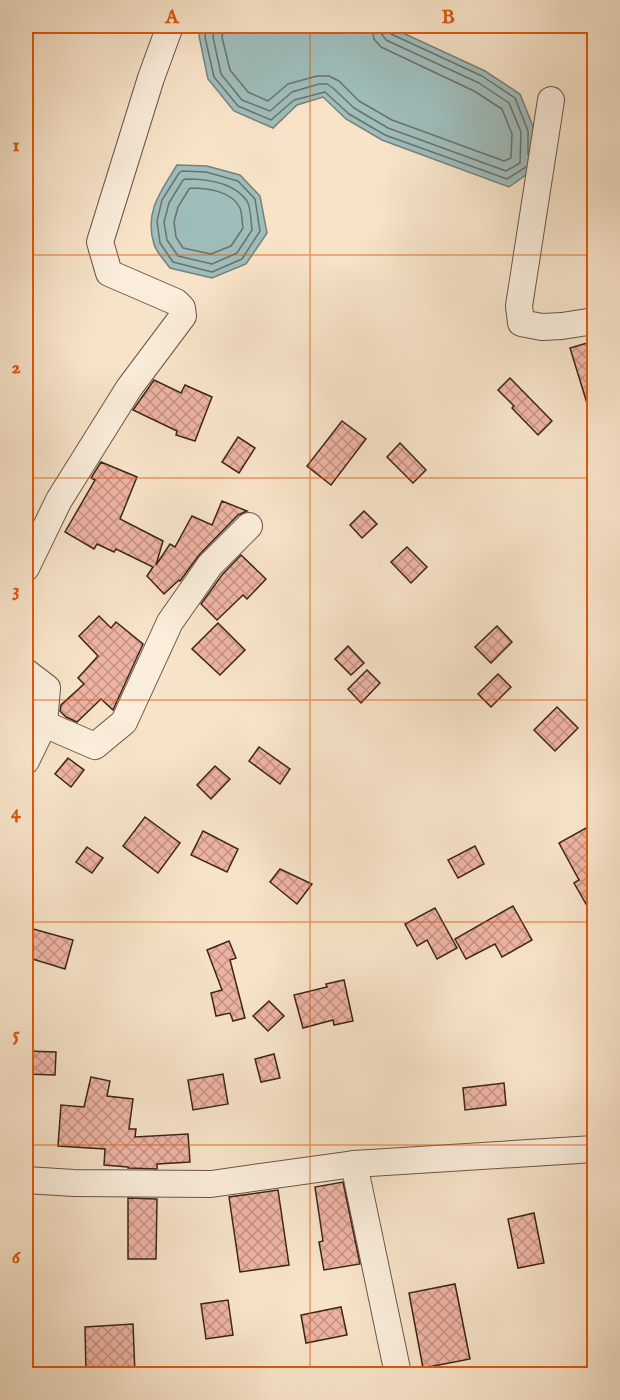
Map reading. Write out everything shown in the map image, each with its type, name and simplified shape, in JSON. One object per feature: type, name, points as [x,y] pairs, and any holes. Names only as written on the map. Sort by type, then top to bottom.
[{"type":"street","points":[[26,568],[65,489],[129,388],[183,316],[182,308],[176,302],[109,273],[100,242],[151,78],[170,26]]},
{"type":"street","points":[[551,100],[519,306],[521,323],[542,327],[594,321]]},
{"type":"street","points":[[44,724],[95,746],[124,722],[170,622],[210,565],[249,526]]},
{"type":"street","points":[[26,672],[47,688],[44,724],[26,761]]},
{"type":"street","points":[[26,1180],[74,1183],[211,1184],[354,1164],[594,1149]]},
{"type":"street","points":[[354,1164],[398,1374]]},
{"type":"water","points":[[202,26],[388,26],[485,71],[520,94],[534,129],[534,169],[509,187],[382,140],[346,119],[323,97],[297,105],[273,128],[234,111],[208,79],[199,36]]},
{"type":"water","points":[[177,165],[207,166],[240,175],[260,196],[267,233],[246,264],[212,278],[170,268],[159,253],[151,232],[153,212],[160,193]]},
{"type":"building","points":[[594,341],[594,413],[590,413],[570,348]]},
{"type":"building","points":[[510,378],[552,421],[538,435],[498,390]]},
{"type":"building","points":[[154,380],[181,393],[185,385],[212,397],[195,441],[176,435],[177,431],[133,410]]},
{"type":"building","points":[[342,421],[366,439],[331,485],[307,466]]},
{"type":"building","points":[[238,437],[255,448],[239,473],[222,462]]},
{"type":"building","points":[[400,443],[426,470],[413,483],[387,457]]},
{"type":"building","points":[[101,462],[137,477],[120,519],[163,541],[156,565],[170,544],[175,547],[192,516],[212,525],[222,501],[247,511],[238,515],[199,555],[180,581],[164,594],[147,576],[153,567],[116,549],[114,552],[97,544],[94,549],[65,532],[95,480],[91,478]]},
{"type":"building","points":[[364,511],[377,524],[362,538],[350,525]]},
{"type":"building","points":[[407,547],[427,567],[411,583],[391,562]]},
{"type":"building","points":[[241,555],[266,579],[247,599],[243,595],[217,620],[201,604],[222,575]]},
{"type":"building","points":[[99,616],[111,628],[116,622],[143,644],[113,710],[101,699],[77,722],[60,711],[61,705],[84,684],[78,678],[98,656],[79,636]]},
{"type":"building","points":[[218,623],[245,650],[220,675],[192,649]]},
{"type":"building","points":[[497,626],[512,642],[491,663],[475,647]]},
{"type":"building","points":[[348,646],[364,663],[351,675],[335,659]]},
{"type":"building","points":[[367,670],[380,683],[361,703],[348,689]]},
{"type":"building","points":[[498,674],[511,687],[491,707],[478,694]]},
{"type":"building","points":[[557,707],[578,728],[555,751],[534,730]]},
{"type":"building","points":[[259,747],[290,769],[280,784],[249,761]]},
{"type":"building","points":[[68,758],[84,770],[71,787],[55,774]]},
{"type":"building","points":[[215,766],[230,779],[211,799],[197,785]]},
{"type":"building","points":[[145,817],[180,843],[158,873],[123,846]]},
{"type":"building","points":[[586,828],[594,844],[594,918],[574,883],[579,880],[559,843]]},
{"type":"building","points":[[203,831],[238,849],[227,872],[191,855]]},
{"type":"building","points":[[475,846],[484,864],[458,878],[448,860]]},
{"type":"building","points":[[87,847],[103,858],[92,873],[76,862]]},
{"type":"building","points":[[280,869],[312,884],[297,904],[270,882]]},
{"type":"building","points":[[513,906],[532,940],[502,957],[495,944],[466,959],[455,939]]},
{"type":"building","points":[[435,908],[457,948],[437,959],[427,940],[417,946],[405,924]]},
{"type":"building","points":[[26,927],[73,940],[65,969],[26,957]]},
{"type":"building","points":[[229,941],[236,958],[230,960],[245,1018],[233,1021],[230,1013],[216,1016],[211,993],[222,990],[207,950]]},
{"type":"building","points":[[344,980],[353,1021],[334,1025],[333,1020],[303,1028],[294,995],[327,987],[326,984]]},
{"type":"building","points":[[269,1001],[284,1016],[268,1031],[253,1016]]},
{"type":"building","points":[[26,1051],[56,1052],[55,1075],[26,1074]]},
{"type":"building","points":[[274,1054],[280,1078],[261,1082],[255,1059]]},
{"type":"building","points":[[223,1074],[228,1104],[193,1110],[188,1080]]},
{"type":"building","points":[[91,1077],[110,1081],[107,1096],[133,1099],[129,1129],[136,1129],[135,1137],[188,1134],[190,1162],[157,1164],[157,1169],[128,1168],[104,1165],[105,1149],[58,1146],[61,1105],[84,1107]]},
{"type":"building","points":[[504,1083],[506,1105],[465,1110],[463,1088]]},
{"type":"building","points":[[343,1182],[360,1264],[324,1270],[319,1242],[323,1241],[315,1187]]},
{"type":"building","points":[[278,1190],[289,1265],[240,1272],[229,1197]]},
{"type":"building","points":[[128,1198],[157,1199],[156,1259],[128,1259]]},
{"type":"building","points":[[534,1213],[544,1263],[518,1268],[508,1219]]},
{"type":"building","points":[[455,1284],[470,1359],[423,1368],[409,1293]]},
{"type":"building","points":[[228,1300],[233,1335],[206,1339],[201,1304]]},
{"type":"building","points":[[341,1307],[347,1335],[306,1343],[301,1315]]},
{"type":"building","points":[[133,1324],[135,1374],[86,1374],[85,1327]]}]
